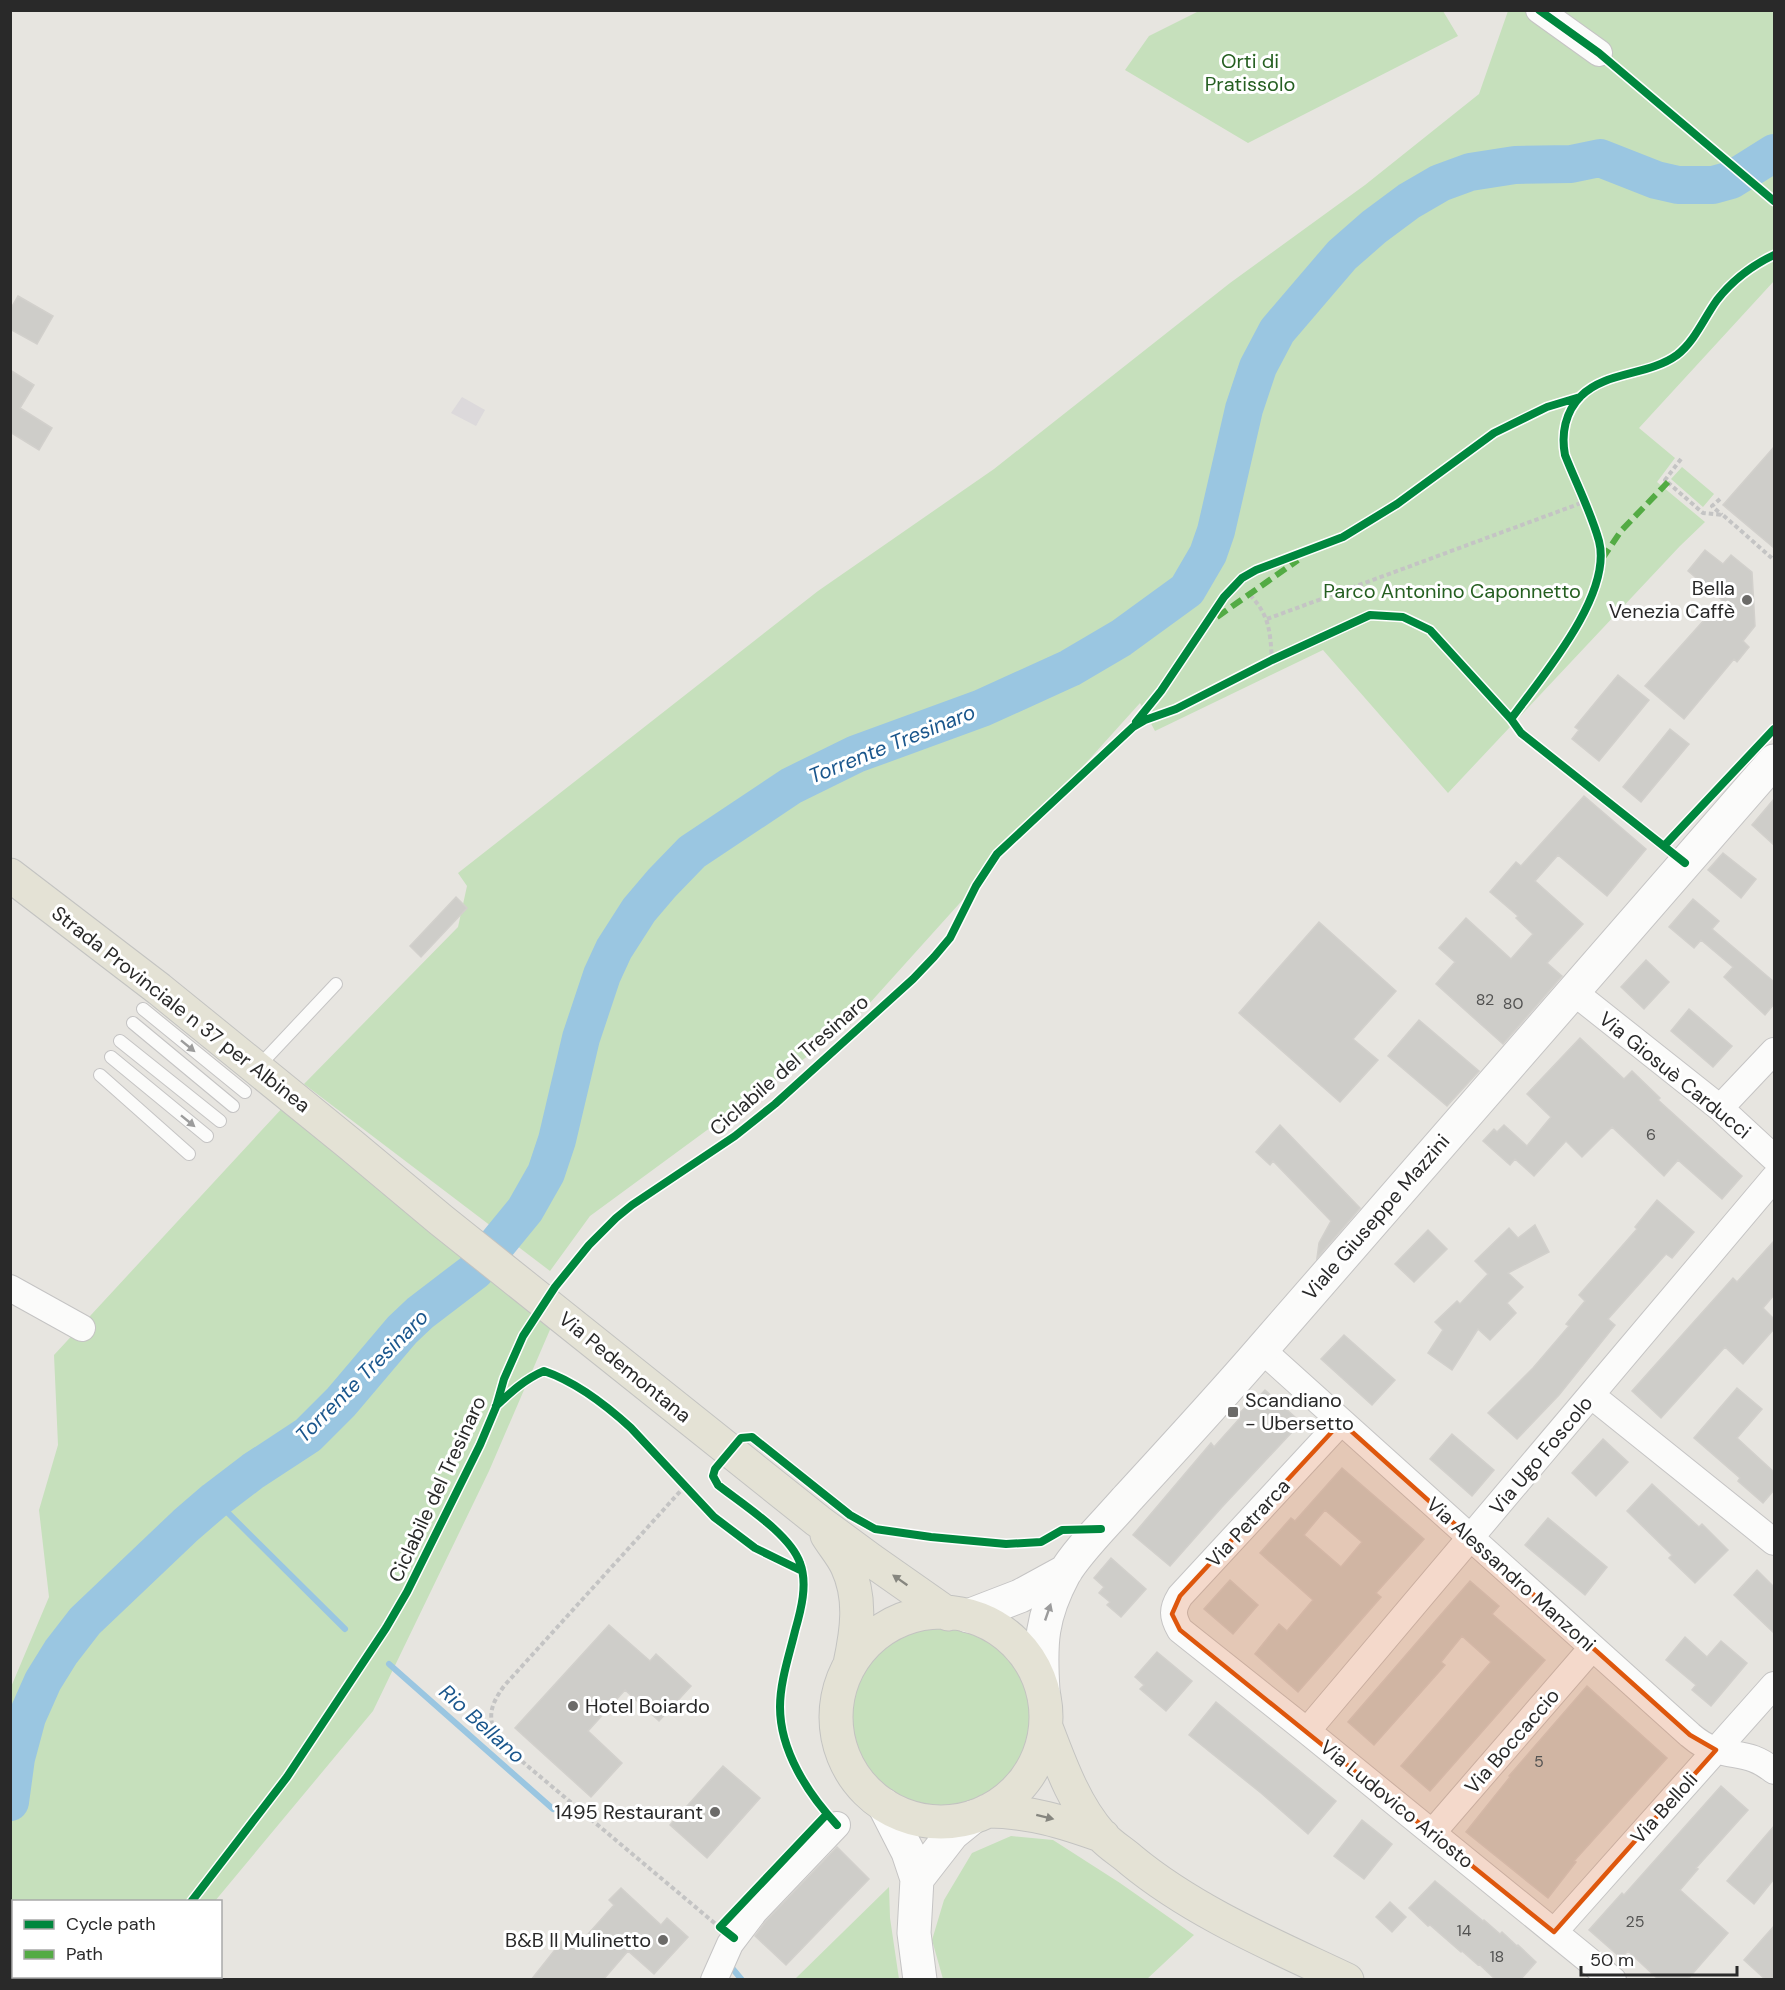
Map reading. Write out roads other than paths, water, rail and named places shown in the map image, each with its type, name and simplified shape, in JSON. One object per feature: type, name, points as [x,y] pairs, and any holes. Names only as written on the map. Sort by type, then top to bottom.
[{"type":"main road","name":"Strada Provinciale n 37 per Albinea","points":[[10,875],[92,936],[251,1080],[350,1143]]},
{"type":"main road","name":"Via Pedemontana","points":[[350,1143],[441,1220],[818,1521],[861,1553],[958,1615]]},
{"type":"main road","name":"Via Pedemontana","points":[[818,1521],[847,1565],[855,1588],[858,1615],[855,1639],[849,1667],[838,1697],[836,1723],[845,1759],[856,1779],[884,1805],[898,1813],[928,1821],[943,1822],[1006,1811],[1048,1817],[1102,1836]]},
{"type":"main road","name":"Via Pedemontana","points":[[849,1667],[868,1642],[880,1632],[915,1616],[938,1612],[958,1615],[996,1628],[1020,1648],[1034,1668],[1043,1690],[1046,1726],[1039,1754],[1023,1782],[1001,1803],[980,1814]]},
{"type":"main road","name":"Via Pedemontana","points":[[1046,1726],[1073,1793],[1102,1836],[1146,1872],[1218,1917],[1347,1980]]},
{"type":"street","points":[[1539,10],[1599,53]]},
{"type":"street","name":"Viale Giuseppe Mazzini","points":[[1043,1690],[1042,1628],[1066,1570],[1575,993],[1774,760]]},
{"type":"street","name":"Via Giosuè Carducci","points":[[1575,993],[1719,1108],[1774,1158]]},
{"type":"street","points":[[1719,1108],[1774,1051]]},
{"type":"street","name":"Via Ugo Foscolo","points":[[1307,1731],[1774,1179]]},
{"type":"street","points":[[10,1288],[82,1328]]},
{"type":"street","name":"Via Alessandro Manzoni","points":[[1262,1350],[1690,1735],[1716,1750],[1749,1756],[1774,1772]]},
{"type":"street","points":[[1591,1395],[1774,1542]]},
{"type":"street","name":"Via Petrarca","points":[[1180,1630],[1172,1614],[1174,1605],[1180,1596],[1341,1422]]},
{"type":"street","name":"Viale Giuseppe Mazzini","points":[[958,1615],[1020,1596],[1066,1570]]},
{"type":"street","name":"Via Ludovico Ariosto","points":[[1180,1630],[1613,1980]]},
{"type":"street","name":"Via Boccaccio","points":[[1432,1833],[1592,1648]]},
{"type":"street","name":"Via Belloli","points":[[1554,1932],[1774,1685]]},
{"type":"street","points":[[884,1805],[913,1866],[914,1934],[920,1980]]},
{"type":"street","points":[[913,1866],[980,1814]]},
{"type":"street","points":[[715,1977],[728,1933],[755,1911],[837,1825]]},
{"type":"lane","points":[[143,1009],[251,1080],[336,984]]},
{"type":"lane","points":[[132,1023],[233,1106]]},
{"type":"lane","points":[[120,1041],[220,1121]]},
{"type":"lane","points":[[111,1057],[207,1136]]},
{"type":"lane","points":[[100,1075],[189,1154]]},
{"type":"waterway","name":"Torrente Tresinaro","points":[[10,1802],[16,1758],[27,1717],[43,1681],[61,1652],[85,1621],[215,1500],[253,1471],[308,1435],[341,1402],[402,1330],[420,1313],[475,1271],[525,1210],[546,1173],[557,1140],[581,1038],[602,975],[614,949],[639,910],[692,852],[791,786],[856,754],[982,708],[1070,668],[1121,638],[1187,590],[1208,554],[1216,531],[1244,409],[1258,367],[1277,331],[1342,255],[1409,201],[1440,183],[1470,172],[1515,165],[1571,164],[1600,158],[1656,180],[1678,185],[1713,185],[1731,180],[1774,153]]},
{"type":"waterway","name":"Rio Bellano","points":[[215,1500],[345,1629]]},
{"type":"waterway","name":"Rio Bellano","points":[[389,1664],[553,1809]]},
{"type":"waterway","name":"Rio Bellano","points":[[732,1968],[742,1980]]},
{"type":"place","name":"Bella Venezia Caffè","points":[[1747,600]]},
{"type":"place","name":"Scandiano - Ubersetto","points":[[1233,1412]]},
{"type":"place","name":"Hotel Boiardo","points":[[573,1706]]},
{"type":"place","name":"1495 Restaurant","points":[[715,1812]]},
{"type":"place","name":"B&B Il Mulinetto","points":[[663,1940]]},
{"type":"park label","name":"Orti di Pratissolo","points":[[1250,72]]},
{"type":"park label","name":"Parco Antonino Caponnetto","points":[[1452,591]]}]
